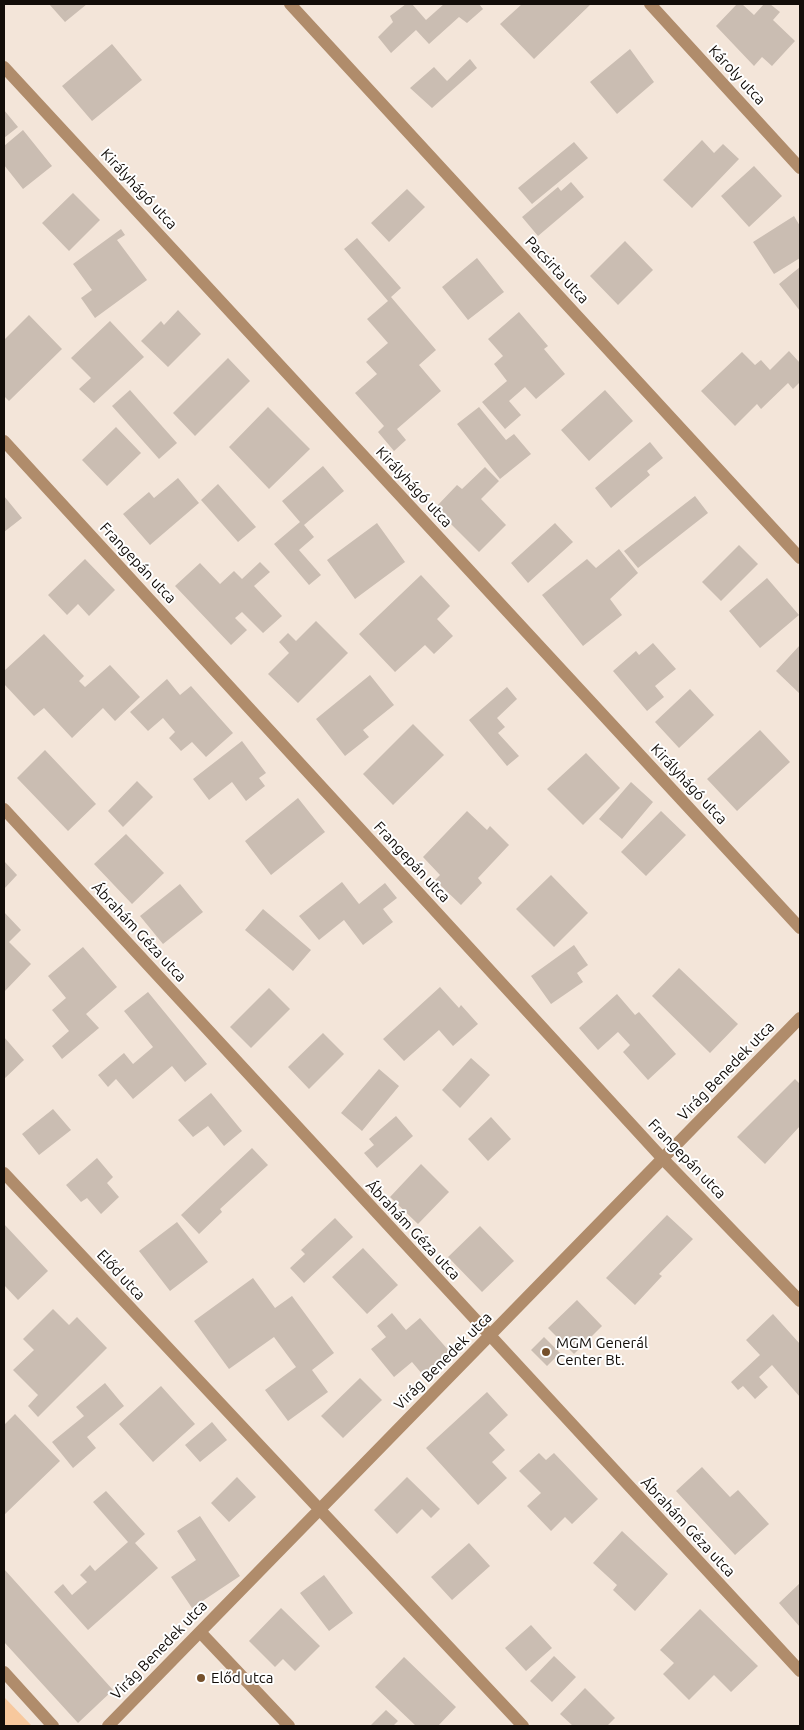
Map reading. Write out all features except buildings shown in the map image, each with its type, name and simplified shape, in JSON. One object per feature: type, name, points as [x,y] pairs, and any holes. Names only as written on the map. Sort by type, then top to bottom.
[{"type":"street","name":"Pacsirta utca","points":[[290,4],[800,558]]},
{"type":"street","name":"Károly utca","points":[[650,4],[800,168]]},
{"type":"street","name":"Királyhágó utca","points":[[4,67],[800,928]]},
{"type":"street","name":"Frangepán utca","points":[[4,441],[663,1159],[800,1301]]},
{"type":"street","name":"Ábrahám Géza utca","points":[[4,809],[800,1671]]},
{"type":"street","name":"Virág Benedek utca","points":[[108,1726],[800,1018]]},
{"type":"street","name":"Előd utca","points":[[4,1173],[523,1726]]},
{"type":"street","points":[[200,1632],[289,1726]]},
{"type":"street","points":[[4,1672],[53,1726]]},
{"type":"shaded area","points":[[4,1697],[32,1726],[4,1726]]},
{"type":"place","name":"MGM Generál Center Bt.","points":[[546,1352]]},
{"type":"place","name":"Előd utca","points":[[201,1678]]}]
